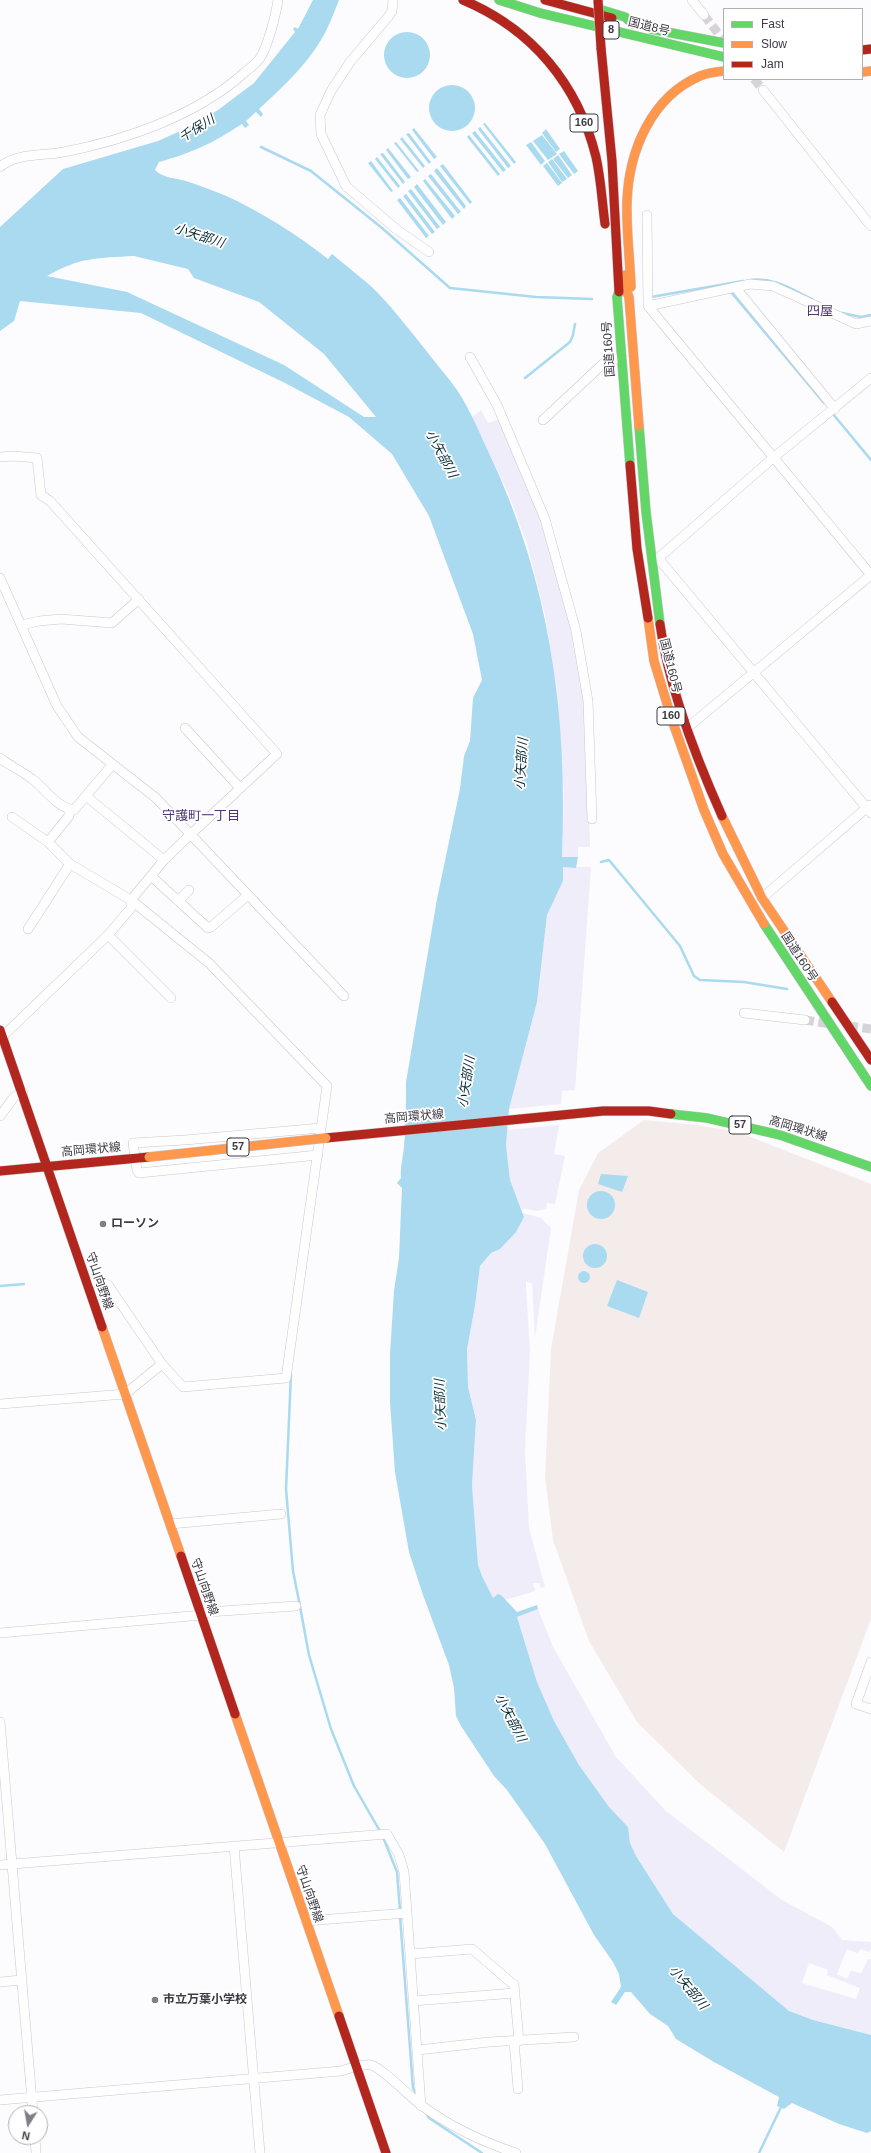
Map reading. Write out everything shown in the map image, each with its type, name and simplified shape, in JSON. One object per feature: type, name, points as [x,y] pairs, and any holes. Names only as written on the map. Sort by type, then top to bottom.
[{"type":"main road","name":"160","points":[[463,0],[510,24],[538,51],[570,91],[587,129],[596,157],[614,291],[617,297]]},
{"type":"main road","name":"国道8号","points":[[499,0],[540,12],[723,57]]},
{"type":"main road","name":"国道8号","points":[[545,0],[633,24],[723,43]]},
{"type":"main road","points":[[572,0],[625,17],[633,24]]},
{"type":"main road","name":"160","points":[[598,0],[605,48],[626,290],[629,297]]},
{"type":"main road","name":"160","points":[[608,0],[605,48],[619,290],[617,297]]},
{"type":"main road","name":"160","points":[[629,297],[631,291],[627,200],[631,166],[642,136],[652,116],[676,89],[694,78],[723,71]]},
{"type":"main road","name":"国道160号","points":[[617,297],[637,549],[654,661],[679,742],[722,854],[760,918],[871,1086]]},
{"type":"main road","name":"国道160号","points":[[629,297],[646,512],[655,560],[663,645],[687,728],[721,815],[762,898],[871,1060]]},
{"type":"main road","name":"守山向野線","points":[[1,1033],[23,1092],[46,1166],[386,2153]]},
{"type":"main road","name":"高岡環状線","points":[[0,1171],[149,1157],[349,1135],[603,1111],[650,1111],[707,1118],[780,1135],[871,1167]]},
{"type":"street","points":[[0,167],[8,160],[64,152],[144,130],[194,108],[236,81],[260,58],[276,13],[278,0]]},
{"type":"street","points":[[393,0],[392,11],[388,17],[350,62],[331,91],[320,114],[321,134],[346,186],[396,229],[429,252]]},
{"type":"street","points":[[692,0],[704,15]]},
{"type":"street","points":[[763,90],[871,226]]},
{"type":"street","points":[[647,215],[648,306],[871,575],[687,728]]},
{"type":"street","points":[[648,306],[750,284],[772,286],[856,324],[871,321]]},
{"type":"street","points":[[735,287],[835,409]]},
{"type":"street","points":[[470,357],[497,405],[545,519],[576,631],[588,701],[592,820]]},
{"type":"street","points":[[544,420],[606,361],[622,358]]},
{"type":"street","points":[[762,898],[870,808],[754,671],[655,560],[773,458],[835,409],[871,378]]},
{"type":"street","points":[[0,457],[13,456],[37,458],[41,495],[50,501],[277,754],[164,860],[131,900],[131,908],[108,935],[1,1033]]},
{"type":"street","points":[[0,578],[57,706],[78,737],[156,798],[344,996]]},
{"type":"street","points":[[22,625],[39,621],[61,619],[112,623],[139,599]]},
{"type":"street","points":[[185,728],[240,788]]},
{"type":"street","points":[[0,758],[32,779],[57,802],[69,809],[74,810],[112,764]]},
{"type":"street","points":[[86,796],[164,860]]},
{"type":"street","points":[[48,842],[69,816],[69,809]]},
{"type":"street","points":[[12,817],[48,842],[70,864],[131,900],[209,963],[327,1086],[286,1378],[183,1387],[162,1364],[108,1285],[101,1282],[87,1283]]},
{"type":"street","points":[[28,929],[70,864]]},
{"type":"street","points":[[151,876],[208,928],[248,895]]},
{"type":"street","points":[[178,901],[189,890]]},
{"type":"street","points":[[108,935],[171,998]]},
{"type":"street","points":[[744,1012],[805,1020]]},
{"type":"street","points":[[1,1112],[14,1097],[23,1092]]},
{"type":"street","points":[[318,1154],[139,1174],[135,1158],[134,1143],[322,1128]]},
{"type":"street","points":[[0,1404],[125,1394],[162,1364]]},
{"type":"street","points":[[170,1524],[281,1514]]},
{"type":"street","points":[[0,1633],[202,1616],[208,1612],[296,1606]]},
{"type":"street","points":[[871,1662],[856,1704],[871,1709]]},
{"type":"street","points":[[0,1722],[32,2105]]},
{"type":"street","points":[[0,1865],[387,1834],[399,1855],[404,1872],[421,2106]]},
{"type":"street","points":[[234,1846],[260,2153]]},
{"type":"street","points":[[306,1921],[407,1913]]},
{"type":"street","points":[[410,1954],[472,1949],[514,1985],[518,2089]]},
{"type":"street","points":[[0,1982],[21,1980]]},
{"type":"street","points":[[413,2001],[515,1993]]},
{"type":"street","points":[[418,2050],[574,2037]]},
{"type":"street","points":[[0,2100],[341,2071],[366,2064],[377,2068],[421,2106],[482,2140],[512,2152]]},
{"type":"shaded area","points":[[481,410],[488,423],[500,419],[536,503],[566,607],[583,692],[588,742],[590,847],[578,847],[578,857],[562,857],[564,795],[556,687],[545,615],[527,544],[509,495],[472,417]]},
{"type":"shaded area","points":[[563,867],[591,867],[575,1090],[562,1091],[561,1104],[509,1109],[537,1002],[547,915],[563,881]]},
{"type":"shaded area","points":[[644,1120],[688,1124],[735,1131],[871,1184],[871,1619],[784,1852],[700,1784],[637,1722],[589,1641],[553,1540],[545,1477],[551,1349],[579,1190],[598,1153]]},
{"type":"shaded area","points":[[559,1125],[554,1154],[565,1156],[555,1204],[547,1203],[546,1209],[536,1211],[521,1208],[510,1180],[506,1145],[507,1130]]},
{"type":"shaded area","points":[[523,1213],[541,1218],[551,1228],[535,1338],[532,1283],[526,1282],[530,1350],[525,1451],[529,1528],[545,1587],[541,1588],[539,1583],[533,1583],[535,1591],[505,1600],[501,1595],[493,1598],[478,1565],[472,1485],[476,1420],[468,1387],[467,1349],[475,1306],[480,1266],[491,1253],[500,1249],[523,1217]]},
{"type":"shaded area","points":[[538,1609],[553,1647],[616,1757],[666,1811],[782,1900],[832,1927],[842,1940],[871,1942],[871,1949],[869,1952],[861,1949],[857,1953],[847,1949],[837,1974],[847,1979],[851,1970],[861,1974],[868,1959],[871,1959],[871,2035],[813,2020],[789,2011],[673,1914],[636,1856],[630,1843],[628,1827],[609,1807],[579,1765],[554,1721],[537,1682],[517,1617]],"holes":[[[809,1963],[828,1970],[827,1975],[860,1988],[856,1999],[802,1983]]]},
{"type":"water","points":[[313,0],[339,0],[320,42],[296,73],[259,109],[263,114],[261,117],[256,112],[246,121],[249,125],[245,128],[242,124],[202,147],[159,162],[155,170],[165,176],[196,184],[224,195],[278,224],[328,259],[332,254],[385,300],[462,397],[489,453],[510,502],[527,551],[540,600],[551,650],[558,701],[562,752],[562,857],[578,857],[576,868],[563,867],[563,881],[547,915],[537,1002],[509,1109],[506,1145],[510,1180],[524,1217],[516,1232],[500,1249],[491,1253],[480,1266],[475,1306],[467,1349],[468,1387],[476,1420],[472,1485],[478,1565],[493,1598],[498,1594],[501,1595],[517,1612],[537,1605],[538,1609],[517,1617],[537,1682],[554,1721],[579,1765],[609,1807],[628,1827],[630,1843],[636,1856],[673,1914],[789,2011],[813,2020],[871,2035],[871,2131],[867,2133],[839,2124],[792,2103],[784,2109],[777,2106],[779,2097],[714,2062],[676,2039],[668,2026],[650,2014],[631,1992],[625,1992],[616,2005],[611,2002],[621,1987],[619,1974],[613,1962],[594,1935],[545,1844],[507,1790],[494,1776],[456,1716],[454,1688],[449,1665],[409,1552],[395,1472],[390,1402],[390,1354],[394,1291],[399,1258],[402,1188],[397,1183],[401,1178],[404,1147],[406,1123],[406,1082],[437,899],[460,789],[464,756],[470,741],[473,698],[482,680],[473,634],[429,516],[392,454],[349,417],[285,383],[141,313],[20,301],[14,321],[0,331],[0,227],[63,169],[158,141],[189,127],[218,110],[254,83],[295,32],[293,29],[295,27],[298,29]],"holes":[[[134,256],[188,269],[194,278],[259,302],[324,354],[376,417],[364,417],[284,365],[127,292],[47,276],[69,265],[80,262],[99,258]]]},
{"type":"water","points":[[402,32],[412,32],[420,36],[426,42],[430,50],[430,60],[426,68],[420,74],[412,78],[402,78],[394,74],[388,68],[384,60],[384,50],[388,42],[394,36]]},
{"type":"water","points":[[447,85],[457,85],[465,89],[471,95],[475,103],[475,113],[471,121],[465,127],[457,131],[447,131],[439,127],[433,121],[429,113],[429,103],[433,95],[439,89]]},
{"type":"water","points":[[485,123],[516,162],[514,164],[483,124]]},
{"type":"water","points":[[480,127],[511,166],[508,168],[478,129]]},
{"type":"water","points":[[414,128],[437,157],[434,159],[412,130]]},
{"type":"water","points":[[546,129],[560,149],[556,152],[542,133]]},
{"type":"water","points":[[475,131],[506,170],[503,172],[472,133]]},
{"type":"water","points":[[409,133],[431,162],[429,164],[406,134]]},
{"type":"water","points":[[469,135],[500,174],[498,176],[467,137]]},
{"type":"water","points":[[542,135],[557,154],[548,160],[533,141]]},
{"type":"water","points":[[402,137],[425,166],[423,168],[400,139]]},
{"type":"water","points":[[396,142],[419,171],[417,172],[394,143]]},
{"type":"water","points":[[531,142],[545,161],[541,165],[526,145]]},
{"type":"water","points":[[388,148],[411,177],[408,179],[386,150]]},
{"type":"water","points":[[564,151],[578,171],[574,174],[559,154]]},
{"type":"water","points":[[383,153],[405,182],[403,184],[380,154]]},
{"type":"water","points":[[558,155],[572,175],[568,178],[553,159]]},
{"type":"water","points":[[377,157],[400,186],[398,188],[375,159]]},
{"type":"water","points":[[552,159],[567,179],[562,182],[548,162]]},
{"type":"water","points":[[371,161],[393,191],[391,192],[368,163]]},
{"type":"water","points":[[547,163],[562,183],[558,186],[543,166]]},
{"type":"water","points":[[443,164],[472,202],[470,204],[440,166]]},
{"type":"water","points":[[437,168],[466,206],[464,209],[434,171]]},
{"type":"water","points":[[431,174],[461,212],[458,214],[428,176]]},
{"type":"water","points":[[425,179],[455,216],[452,219],[423,181]]},
{"type":"water","points":[[417,184],[446,222],[443,225],[414,187]]},
{"type":"water","points":[[411,189],[440,227],[437,229],[408,191]]},
{"type":"water","points":[[406,194],[435,232],[432,234],[403,196]]},
{"type":"water","points":[[400,198],[429,236],[426,238],[397,200]]},
{"type":"water","points":[[601,1174],[628,1176],[622,1192],[598,1184]]},
{"type":"water","points":[[601,1191],[607,1192],[611,1195],[614,1199],[614,1211],[611,1215],[607,1218],[601,1219],[595,1218],[591,1215],[588,1211],[587,1205],[588,1199],[591,1195],[595,1192]]},
{"type":"water","points":[[595,1244],[600,1245],[606,1251],[606,1261],[600,1267],[595,1268],[590,1267],[584,1261],[583,1256],[584,1251],[590,1245]]},
{"type":"water","points":[[582,1271],[586,1271],[590,1277],[586,1283],[582,1283],[578,1279],[578,1275]]},
{"type":"water","points":[[617,1280],[648,1292],[639,1318],[607,1306]]},
{"type":"waterway","points":[[261,147],[311,171],[382,228],[450,288],[536,297],[592,299]]},
{"type":"waterway","points":[[750,280],[767,280],[775,282],[812,299]]},
{"type":"waterway","points":[[651,297],[743,281]]},
{"type":"waterway","points":[[731,292],[824,403]]},
{"type":"waterway","points":[[842,313],[861,317],[871,315]]},
{"type":"waterway","points":[[525,378],[570,342],[575,324]]},
{"type":"waterway","points":[[833,414],[871,460]]},
{"type":"waterway","points":[[601,862],[609,860],[680,946],[694,976],[700,980],[744,982],[787,989]]},
{"type":"waterway","points":[[0,1286],[24,1284]]},
{"type":"waterway","points":[[291,1374],[286,1489],[293,1571],[309,1655],[331,1729],[354,1786],[381,1833]]},
{"type":"waterway","points":[[383,1837],[397,1872],[400,1911]]},
{"type":"waterway","points":[[400,1916],[413,2088],[416,2094]]},
{"type":"waterway","points":[[759,2153],[782,2105]]},
{"type":"waterway","points":[[426,2113],[429,2118],[482,2153]]},
{"type":"tunnel","points":[[704,15],[723,40]]},
{"type":"tunnel","points":[[755,80],[763,90]]},
{"type":"tunnel","points":[[805,1020],[830,1024]]},
{"type":"tunnel","points":[[849,1026],[871,1029]]},
{"type":"traffic: fast","points":[[499,0],[540,13],[723,57]]},
{"type":"traffic: fast","points":[[602,10],[625,17],[633,24]]},
{"type":"traffic: fast","points":[[651,29],[723,43]]},
{"type":"traffic: fast","points":[[619,292],[617,297],[630,465]]},
{"type":"traffic: fast","points":[[639,426],[646,512],[660,624]]},
{"type":"traffic: fast","points":[[764,924],[871,1086]]},
{"type":"traffic: fast","points":[[671,1114],[707,1118],[780,1135],[871,1167]]},
{"type":"traffic: slow","points":[[631,287],[627,201],[632,163],[638,145],[646,128],[668,97],[683,85],[700,76],[723,71]]},
{"type":"traffic: slow","points":[[863,72],[871,71]]},
{"type":"traffic: slow","points":[[625,275],[626,290],[629,297],[639,426]]},
{"type":"traffic: slow","points":[[648,618],[654,661],[672,720],[704,810],[723,854],[764,924]]},
{"type":"traffic: slow","points":[[722,816],[762,898],[832,1002]]},
{"type":"traffic: slow","points":[[149,1157],[326,1138]]},
{"type":"traffic: slow","points":[[102,1327],[181,1556]]},
{"type":"traffic: slow","points":[[235,1714],[339,2016]]},
{"type":"traffic: jam","points":[[463,0],[488,12],[510,26],[531,43],[549,62],[564,83],[588,130],[596,157],[605,224]]},
{"type":"traffic: jam","points":[[545,0],[612,18]]},
{"type":"traffic: jam","points":[[598,0],[601,48]]},
{"type":"traffic: jam","points":[[601,48],[612,161],[619,292]]},
{"type":"traffic: jam","points":[[863,50],[871,49]]},
{"type":"traffic: jam","points":[[630,465],[637,549],[648,618]]},
{"type":"traffic: jam","points":[[660,624],[670,672],[685,722],[722,816]]},
{"type":"traffic: jam","points":[[832,1002],[871,1060]]},
{"type":"traffic: jam","points":[[0,1030],[102,1327]]},
{"type":"traffic: jam","points":[[326,1138],[603,1111],[649,1111],[671,1114]]},
{"type":"traffic: jam","points":[[0,1171],[149,1157]]},
{"type":"traffic: jam","points":[[181,1556],[235,1714]]},
{"type":"traffic: jam","points":[[339,2016],[386,2153]]},
{"type":"place","name":"ローソン","points":[[103,1224]]},
{"type":"place","name":"市立万葉小学校","points":[[155,2000]]},
{"type":"district","name":"四屋","points":[[820,311]]},
{"type":"district","name":"守護町一丁目","points":[[201,816]]},
{"type":"water label","name":"千保川","points":[[197,129]]},
{"type":"water label","name":"小矢部川","points":[[199,236]]},
{"type":"water label","name":"小矢部川","points":[[441,454]]},
{"type":"water label","name":"小矢部川","points":[[522,764]]},
{"type":"water label","name":"小矢部川","points":[[467,1082]]},
{"type":"water label","name":"小矢部川","points":[[441,1405]]},
{"type":"water label","name":"小矢部川","points":[[510,1718]]},
{"type":"water label","name":"小矢部川","points":[[688,1988]]}]
